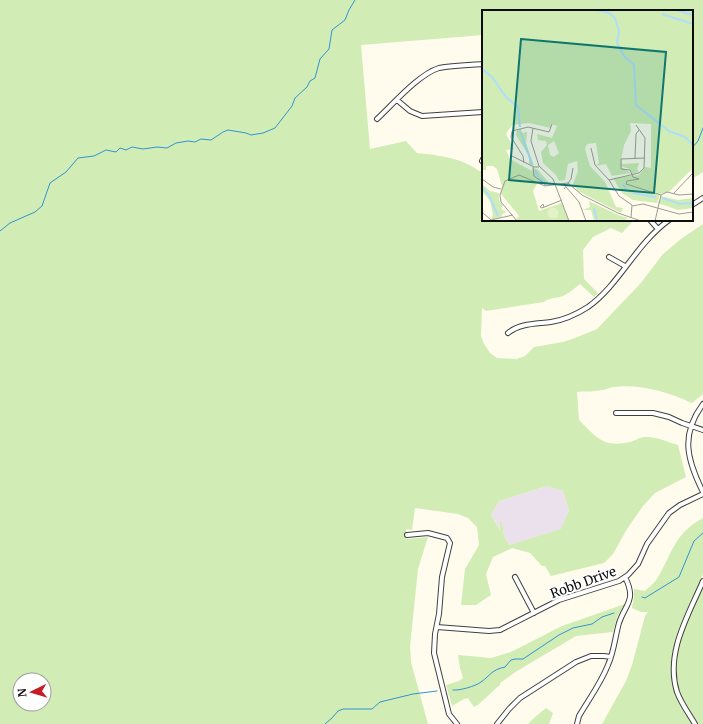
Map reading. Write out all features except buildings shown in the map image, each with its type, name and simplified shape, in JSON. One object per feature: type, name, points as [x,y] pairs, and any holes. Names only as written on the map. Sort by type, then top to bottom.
[{"type":"street","points":[[377,119],[422,77],[433,70],[444,67],[482,64]]},
{"type":"street","points":[[397,100],[410,112],[422,116],[482,112]]},
{"type":"street","points":[[693,204],[703,198]]},
{"type":"street","points":[[651,221],[658,229]]},
{"type":"street","points":[[508,333],[516,327],[558,321],[584,309],[603,294],[645,241],[668,221]]},
{"type":"street","points":[[610,257],[625,266]]},
{"type":"street","points":[[703,404],[691,426],[688,444],[690,461],[694,475],[703,493]]},
{"type":"street","points":[[616,413],[653,413],[703,430]]},
{"type":"street","name":"Robb Drive","points":[[437,627],[494,631],[504,629],[559,600],[611,585],[625,578],[638,564],[647,544],[669,513],[680,505],[703,493]]},
{"type":"street","points":[[407,535],[430,533],[447,538],[449,541],[450,547],[442,577],[439,614],[434,638],[434,657],[449,714],[457,724]]},
{"type":"street","points":[[515,577],[534,613]]},
{"type":"street","points":[[577,724],[579,716],[607,668],[611,657],[619,622],[630,599],[630,588],[625,578]]},
{"type":"street","points":[[695,724],[684,706],[678,692],[674,676],[674,661],[680,635],[703,581]]},
{"type":"street","points":[[497,724],[509,708],[520,698],[576,662],[592,656],[611,657]]},
{"type":"shaded area","points":[[547,486],[563,491],[569,510],[562,529],[509,545],[504,536],[502,521],[501,531],[491,515],[499,501]]},
{"type":"green space","points":[[0,0],[703,0],[703,172],[693,178],[693,10],[482,10],[482,35],[361,45],[370,149],[406,141],[417,153],[458,160],[479,171],[482,171],[482,221],[633,221],[622,233],[611,228],[593,237],[583,250],[584,279],[598,293],[594,297],[580,284],[563,296],[544,302],[486,311],[482,308],[481,336],[490,353],[497,358],[517,359],[525,356],[534,347],[563,342],[597,329],[640,284],[663,254],[703,224],[703,394],[692,403],[664,392],[624,386],[612,387],[599,391],[577,392],[579,420],[595,436],[606,442],[613,443],[630,442],[649,437],[678,445],[686,477],[655,493],[643,506],[627,529],[613,554],[604,563],[551,576],[545,566],[542,566],[530,553],[512,548],[493,557],[486,574],[491,595],[476,605],[461,605],[465,569],[479,545],[477,527],[468,518],[458,514],[415,508],[412,530],[406,529],[406,539],[428,537],[418,569],[410,647],[411,662],[428,724],[0,724]],"holes":[[[547,486],[563,491],[569,510],[561,529],[509,545],[504,536],[502,521],[500,522],[500,530],[491,515],[499,501]]]},
{"type":"green space","points":[[703,518],[703,573],[701,579],[703,580],[703,724],[602,724],[626,681],[632,665],[645,616],[648,612],[641,612],[632,608],[634,589],[645,591],[654,583],[680,537],[693,524]]},
{"type":"green space","points":[[625,604],[617,617],[613,632],[576,636],[517,671],[500,683],[500,685],[477,706],[474,707],[468,698],[452,706],[446,685],[459,681],[463,678],[458,655],[491,658],[511,652],[562,626]]},
{"type":"green space","points":[[546,708],[553,713],[549,724],[528,724],[535,717]]},
{"type":"waterway","points":[[0,231],[10,223],[35,212],[42,206],[50,183],[66,172],[78,158],[94,156],[106,150],[116,152],[120,148],[126,150],[132,147],[143,149],[157,147],[167,148],[176,143],[188,141],[195,142],[201,139],[211,140],[228,130],[251,135],[263,133],[275,128],[292,106],[295,98],[307,87],[310,81],[315,78],[320,59],[329,49],[332,30],[345,20],[355,0]]},
{"type":"waterway","points":[[693,147],[698,141],[703,128]]},
{"type":"waterway","points":[[642,597],[645,598],[679,577],[694,541],[703,533]]},
{"type":"waterway","points":[[453,690],[472,687],[479,684],[494,671],[505,667],[511,660],[523,659],[559,635],[573,628],[592,624],[602,617],[614,613]]},
{"type":"waterway","points":[[325,724],[338,711],[343,709],[372,709],[380,702],[413,694],[437,691]]}]
